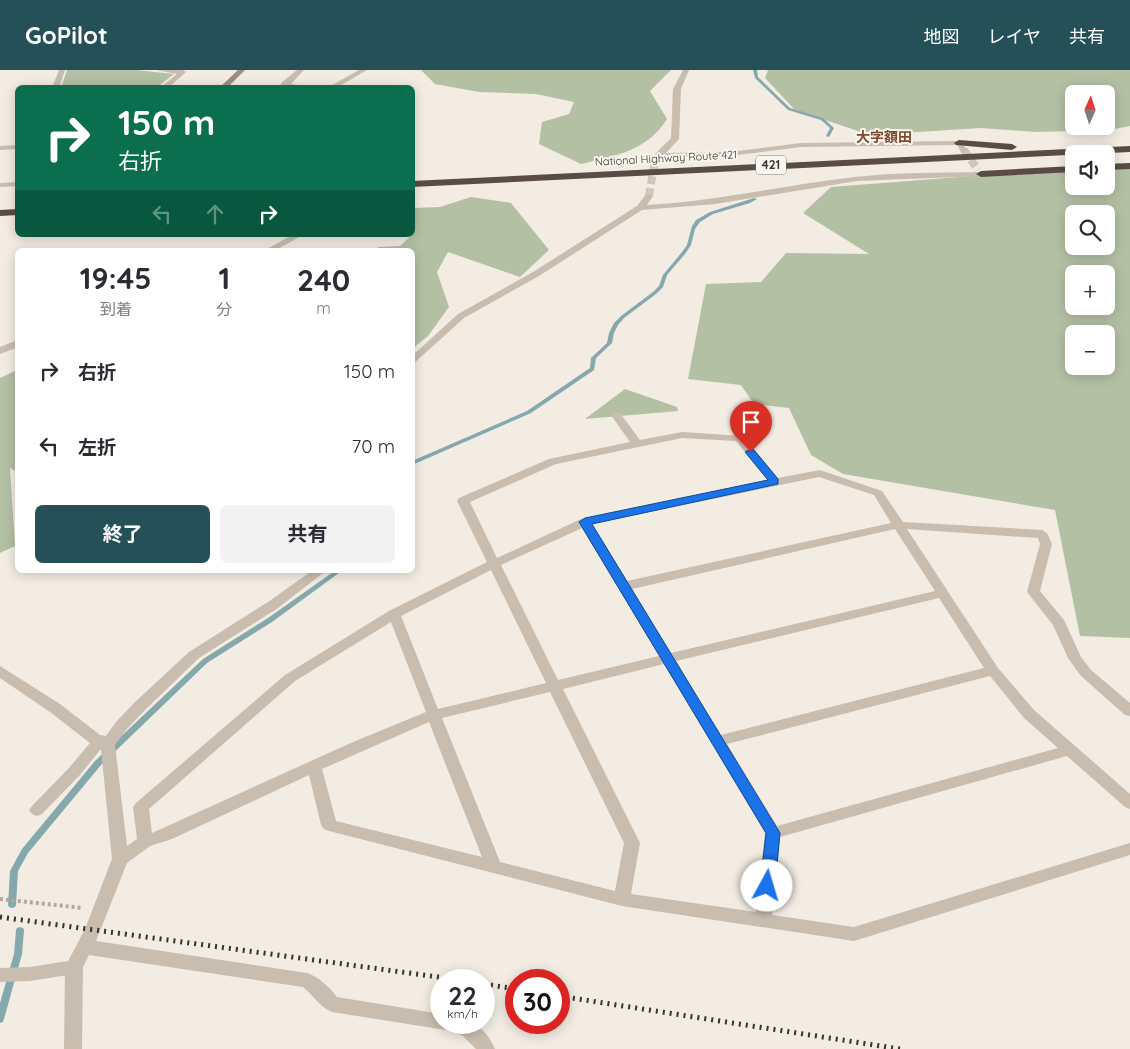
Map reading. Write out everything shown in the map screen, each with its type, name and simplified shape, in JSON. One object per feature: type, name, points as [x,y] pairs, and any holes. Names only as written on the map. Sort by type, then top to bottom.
[{"type":"highway","points":[[961,146],[1011,147],[1130,140]]},
{"type":"highway","name":"National Highway Route 421","points":[[415,184],[1130,149]]},
{"type":"highway","points":[[1115,158],[1130,157]]},
{"type":"highway","name":"National Highway Route 421","points":[[415,193],[1065,159]]},
{"type":"highway","points":[[1115,167],[1130,166]]},
{"type":"highway","points":[[979,171],[1065,169]]},
{"type":"highway","points":[[0,213],[15,212]]},
{"type":"street","points":[[56,85],[62,70]]},
{"type":"street","points":[[159,70],[183,72],[167,85]]},
{"type":"street","points":[[225,85],[242,70]]},
{"type":"street","points":[[285,85],[301,70]]},
{"type":"street","points":[[336,85],[364,70]]},
{"type":"street","points":[[654,164],[659,155],[675,139],[677,89],[686,70]]},
{"type":"street","points":[[659,155],[728,154],[802,146],[961,146]]},
{"type":"street","points":[[0,148],[15,147]]},
{"type":"street","points":[[640,208],[738,198],[841,181],[979,171]]},
{"type":"street","points":[[0,185],[15,184]]},
{"type":"street","points":[[415,359],[461,316],[536,274],[640,208],[649,196]]},
{"type":"street","points":[[273,248],[295,237]]},
{"type":"street","points":[[0,352],[15,344]]},
{"type":"street","points":[[616,415],[637,444]]},
{"type":"street","points":[[622,899],[632,842],[463,501],[553,461],[682,435],[739,438],[775,482]]},
{"type":"street","points":[[145,841],[141,807],[175,775],[290,678],[394,614],[494,564],[585,522],[820,473],[878,493],[993,671],[1029,714],[1130,803]]},
{"type":"street","points":[[585,522],[773,833],[763,921]]},
{"type":"street","points":[[625,586],[899,525],[1030,531],[1043,536],[1046,544],[1034,592],[1059,623],[1075,658],[1086,673],[1130,711]]},
{"type":"street","points":[[37,810],[74,772],[76,767],[106,743],[139,707],[194,655],[273,605],[317,573]]},
{"type":"street","points":[[120,859],[145,841],[166,834],[433,715],[942,592]]},
{"type":"street","points":[[394,614],[493,865]]},
{"type":"street","points":[[0,671],[55,708],[96,740],[106,743]]},
{"type":"street","points":[[718,740],[993,671]]},
{"type":"street","points":[[73,1049],[74,967],[86,947],[120,859],[106,743]]},
{"type":"street","points":[[773,833],[1070,750]]},
{"type":"street","points":[[314,768],[329,825],[622,899],[854,934],[1130,849]]},
{"type":"street","points":[[86,947],[307,980],[323,993],[332,1004],[430,1020]]},
{"type":"street","points":[[2,975],[30,974],[74,967]]},
{"type":"street","points":[[475,1034],[486,1049]]},
{"type":"path","points":[[0,899],[25,900],[100,910]]},
{"type":"green space","points":[[67,70],[136,70],[174,74],[160,85],[62,85]]},
{"type":"green space","points":[[421,70],[671,70],[650,91],[667,119],[659,130],[640,145],[618,155],[581,164],[539,144],[542,122],[569,114],[574,102],[536,94],[479,92],[435,84]]},
{"type":"green space","points":[[768,70],[1130,70],[1130,126],[1115,129],[1115,85],[1065,85],[1065,131],[1036,132],[981,128],[870,135],[795,110],[765,78]]},
{"type":"green space","points":[[1130,168],[1130,638],[1080,636],[1055,510],[843,474],[811,455],[789,408],[754,404],[741,385],[688,379],[706,284],[761,282],[786,253],[869,254],[803,213],[831,187],[985,175],[1065,171],[1065,195],[1115,195],[1115,169]]},
{"type":"green space","points":[[471,197],[511,203],[549,250],[520,277],[448,252],[437,272],[449,307],[428,336],[415,346],[415,248],[377,248],[400,246],[410,237],[415,237],[415,208],[440,207]]},
{"type":"green space","points":[[15,371],[15,471],[10,468],[15,546],[0,553],[0,378]]},
{"type":"green space","points":[[625,389],[677,407],[678,411],[585,419]]},
{"type":"waterway","points":[[755,70],[756,77],[789,109],[822,119],[832,128],[828,136]]},
{"type":"waterway","points":[[415,462],[529,412],[592,369],[594,358],[609,343],[611,333],[616,324],[661,286],[665,275],[689,245],[695,224],[719,210],[755,199]]},
{"type":"waterway","points":[[12,905],[14,871],[25,851],[98,763],[205,661],[270,620],[336,573]]},
{"type":"waterway","points":[[0,1019],[18,954],[20,930]]},
{"type":"tunnel","points":[[964,150],[978,170]]},
{"type":"tunnel","points":[[649,196],[654,165]]},
{"type":"railway","points":[[0,917],[430,976]]},
{"type":"railway","points":[[495,986],[505,987]]},
{"type":"railway","points":[[570,998],[900,1049]]},
{"type":"district","name":"大字額田","points":[[884,137]]},
{"type":"route","points":[[751,452],[775,482],[585,522],[773,833],[767,886]]}]
